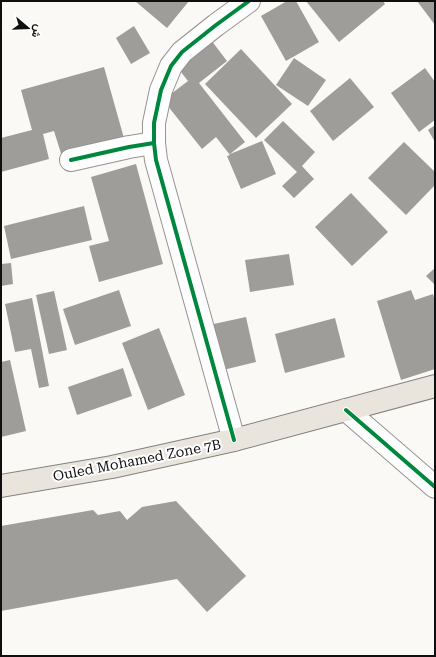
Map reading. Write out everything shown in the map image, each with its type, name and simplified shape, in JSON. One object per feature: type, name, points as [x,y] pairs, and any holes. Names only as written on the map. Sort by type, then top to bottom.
[{"type":"main road","name":"Ouled Mohamed Zone 7B","points":[[1,486],[112,467],[234,440],[435,386]]},
{"type":"street","points":[[234,440],[156,160],[154,123],[161,90],[171,66],[182,52],[249,1]]},
{"type":"street","points":[[71,160],[154,143]]},
{"type":"street","points":[[346,410],[435,488]]},
{"type":"building","points":[[135,1],[189,1],[167,28]]},
{"type":"building","points":[[287,1],[296,1],[319,42],[286,61],[261,16]]},
{"type":"building","points":[[306,1],[383,1],[385,4],[339,42]]},
{"type":"building","points":[[417,1],[435,1],[435,25]]},
{"type":"building","points":[[134,26],[150,53],[131,64],[116,38]]},
{"type":"building","points":[[211,40],[227,61],[199,83],[245,142],[230,154],[262,141],[276,174],[241,189],[227,156],[230,155],[216,137],[202,149],[163,100],[188,81],[177,67]]},
{"type":"building","points":[[241,49],[292,104],[256,138],[205,84]]},
{"type":"building","points":[[294,58],[326,80],[308,106],[276,85]]},
{"type":"building","points":[[104,67],[127,149],[65,166],[54,131],[43,134],[49,159],[1,172],[1,138],[32,130],[21,90]]},
{"type":"building","points":[[425,68],[435,82],[435,120],[419,132],[391,93]]},
{"type":"building","points":[[350,78],[374,107],[333,141],[310,111]]},
{"type":"building","points":[[283,121],[315,152],[302,166],[314,179],[294,198],[282,186],[297,172],[264,140]]},
{"type":"building","points":[[435,125],[435,142],[428,130]]},
{"type":"building","points":[[404,142],[435,172],[435,185],[406,215],[368,178]]},
{"type":"building","points":[[136,164],[163,264],[99,282],[89,246],[109,241],[91,177]]},
{"type":"building","points":[[351,193],[388,232],[352,266],[315,227]]},
{"type":"building","points":[[84,206],[92,240],[11,259],[4,226]]},
{"type":"building","points":[[289,254],[294,285],[250,292],[245,260]]},
{"type":"building","points":[[11,263],[13,284],[1,286],[1,264]]},
{"type":"building","points":[[435,268],[435,285],[426,276]]},
{"type":"building","points":[[119,290],[131,326],[75,345],[63,309]]},
{"type":"building","points":[[411,290],[415,300],[433,294],[435,301],[435,369],[401,380],[377,301]]},
{"type":"building","points":[[54,291],[67,350],[49,354],[36,295]]},
{"type":"building","points":[[32,298],[49,386],[39,388],[31,349],[15,352],[5,304]]},
{"type":"building","points":[[246,317],[256,362],[219,371],[209,325]]},
{"type":"building","points":[[335,318],[345,357],[285,373],[275,334]]},
{"type":"building","points":[[159,328],[185,395],[148,410],[122,343]]},
{"type":"building","points":[[10,360],[26,431],[1,437],[1,362]]},
{"type":"building","points":[[123,368],[132,396],[77,415],[68,387]]},
{"type":"building","points":[[176,501],[246,576],[207,612],[177,579],[1,611],[1,526],[93,510],[98,515],[120,511],[127,520],[142,507]]},
{"type":"cycle path","points":[[154,143],[154,123],[161,90],[171,66],[182,52],[249,1]]},
{"type":"cycle path","points":[[71,160],[154,143],[156,160],[234,440]]},
{"type":"cycle path","points":[[346,410],[435,487]]}]
